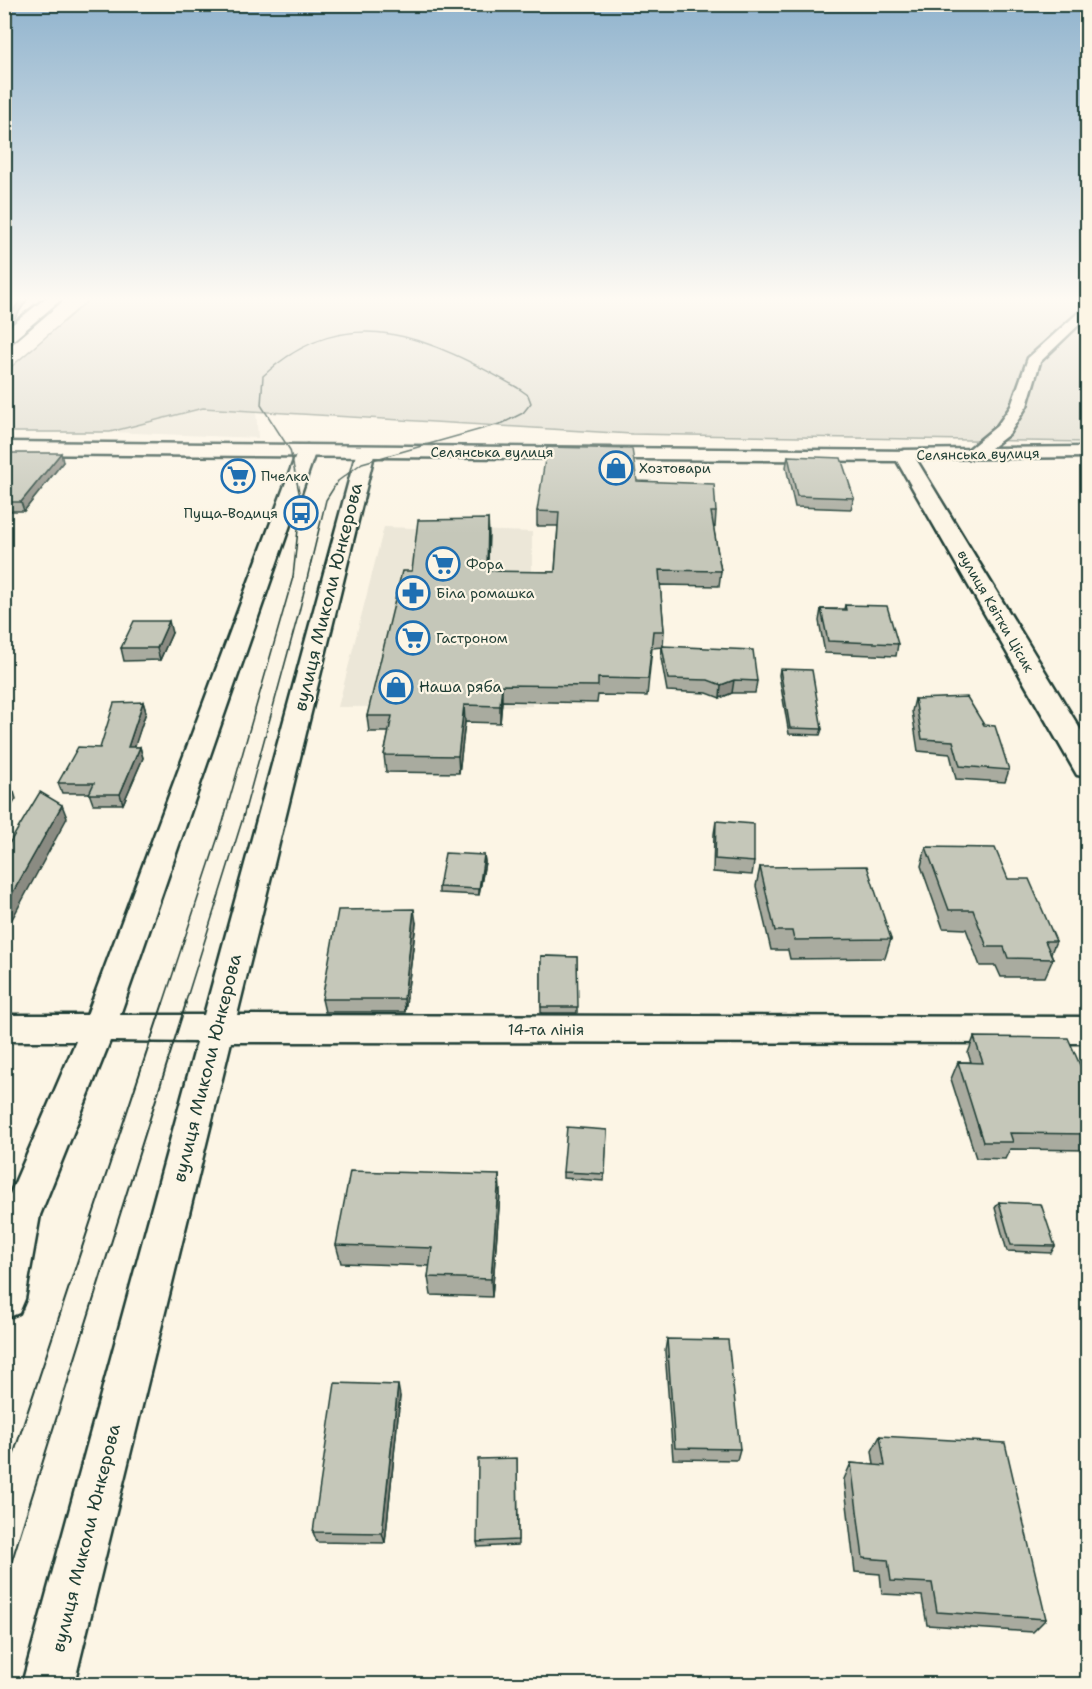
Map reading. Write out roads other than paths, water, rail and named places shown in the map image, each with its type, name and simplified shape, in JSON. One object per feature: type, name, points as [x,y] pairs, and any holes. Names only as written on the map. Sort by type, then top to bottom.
[{"type":"street","points":[[974,453],[1003,430],[1019,406],[1028,376]]},
{"type":"street","name":"Селянська вулиця","points":[[4,448],[904,455],[1088,452]]},
{"type":"street","points":[[4,1299],[21,1215],[99,1027],[307,450]]},
{"type":"street","name":"вулиця Миколи Юнкерова","points":[[48,1684],[366,451]]},
{"type":"street","name":"вулиця Квітки Цісик","points":[[904,455],[1088,768]]},
{"type":"street","name":"14-та лінія","points":[[4,1028],[1088,1030]]},
{"type":"tram line","points":[[163,1004],[223,822],[293,577],[301,501],[290,450],[261,405],[263,376]]},
{"type":"tram line","points":[[185,1004],[242,821],[299,612],[326,500],[338,481],[362,463],[503,423],[523,413],[531,403],[528,395],[496,376]]},
{"type":"tram line","points":[[4,1483],[163,1003]]},
{"type":"tram line","points":[[4,1586],[186,1003]]},
{"type":"place","name":"Хозтовари","points":[[616,468]]},
{"type":"place","name":"Пчелка","points":[[238,476]]},
{"type":"place","name":"Пуща-Водиця","points":[[301,513]]},
{"type":"place","name":"Фора","points":[[443,564]]},
{"type":"place","name":"Біла ромашка","points":[[413,593]]},
{"type":"place","name":"Гастроном","points":[[413,638]]},
{"type":"place","name":"Наша ряба","points":[[396,687]]}]
